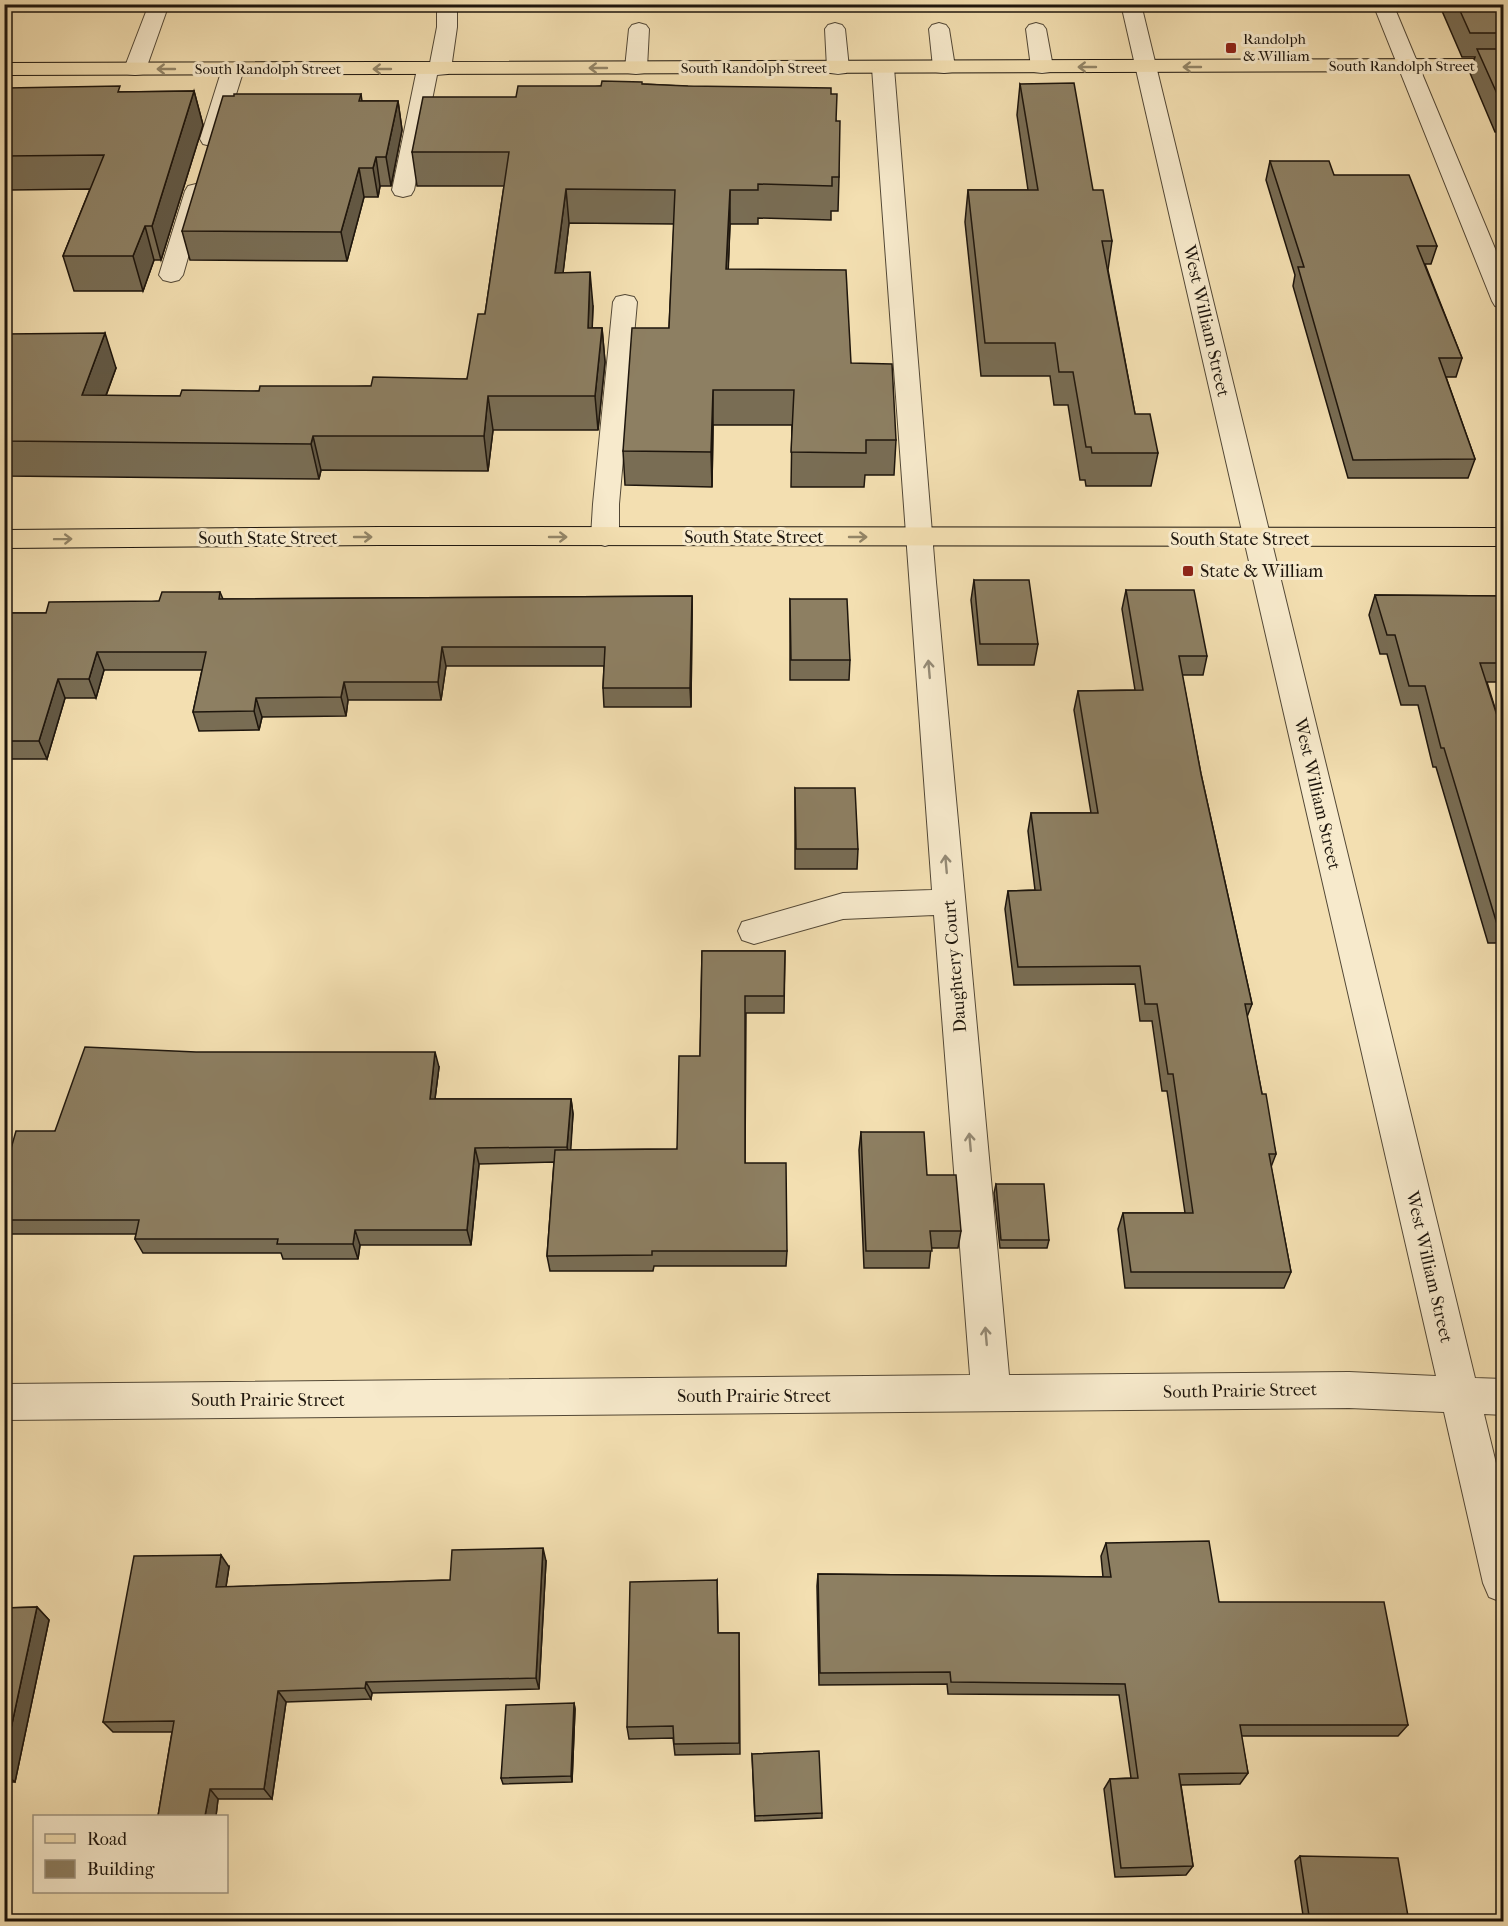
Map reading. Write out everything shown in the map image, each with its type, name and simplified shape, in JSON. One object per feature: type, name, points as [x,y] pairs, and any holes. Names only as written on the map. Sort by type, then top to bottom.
[{"type":"main road","name":"South Randolph Street","points":[[4,69],[1503,65]]},
{"type":"main road","name":"South State Street","points":[[4,539],[1503,537]]},
{"type":"street","points":[[135,69],[159,4]]},
{"type":"street","points":[[403,190],[447,27],[447,4]]},
{"type":"street","name":"West William Street","points":[[1131,4],[1503,1583]]},
{"type":"street","points":[[1383,4],[1410,66],[1503,301]]},
{"type":"street","points":[[636,68],[639,29]]},
{"type":"street","points":[[835,29],[838,68]]},
{"type":"street","points":[[939,29],[944,67]]},
{"type":"street","points":[[1036,29],[1042,67]]},
{"type":"street","name":"Daughtery Court","points":[[883,68],[918,537],[992,1394]]},
{"type":"street","points":[[171,275],[233,69]]},
{"type":"street","points":[[605,537],[606,504],[625,302]]},
{"type":"street","points":[[754,931],[843,906],[949,902]]},
{"type":"street","name":"South Prairie Street","points":[[4,1402],[1370,1390],[1503,1397]]},
{"type":"building","points":[[1457,4],[1503,4],[1503,33],[1470,33]]},
{"type":"building","points":[[1477,49],[1503,49],[1503,107]]},
{"type":"building","points":[[602,81],[688,86],[831,88],[831,94],[837,94],[836,121],[840,121],[839,177],[832,177],[832,186],[758,184],[758,190],[730,190],[726,269],[846,270],[851,363],[892,364],[896,440],[866,440],[866,453],[791,452],[794,390],[713,390],[711,452],[623,451],[632,328],[669,328],[675,190],[566,189],[555,273],[590,272],[588,328],[602,328],[595,396],[488,396],[484,436],[313,436],[311,444],[4,441],[4,387],[7,381],[4,381],[4,334],[105,333],[82,395],[180,396],[182,390],[259,391],[260,386],[371,386],[373,377],[467,379],[478,314],[485,314],[509,152],[412,152],[423,97],[516,97],[518,86],[601,86]]},
{"type":"building","points":[[1074,83],[1093,190],[1103,190],[1112,241],[1102,241],[1135,414],[1150,414],[1158,453],[1092,453],[1091,447],[1086,447],[1073,372],[1059,372],[1055,343],[985,343],[968,190],[1038,190],[1020,84]]},
{"type":"building","points":[[120,86],[118,92],[194,91],[152,226],[145,226],[133,256],[63,256],[104,155],[4,156],[4,90],[6,88]]},
{"type":"building","points":[[234,94],[361,94],[359,101],[398,101],[386,157],[376,157],[373,168],[359,168],[341,232],[182,231],[223,96],[234,96]]},
{"type":"building","points":[[1270,161],[1329,161],[1334,175],[1409,175],[1437,246],[1417,246],[1462,358],[1439,358],[1475,459],[1353,460],[1298,267],[1304,267]]},
{"type":"building","points":[[974,580],[1029,580],[1038,644],[980,644]]},
{"type":"building","points":[[1126,590],[1194,590],[1207,656],[1179,656],[1201,774],[1252,1004],[1245,1004],[1262,1094],[1266,1094],[1276,1154],[1269,1154],[1291,1272],[1131,1272],[1123,1213],[1193,1213],[1173,1074],[1168,1074],[1157,1004],[1145,1004],[1140,966],[1018,967],[1008,891],[1041,890],[1031,813],[1098,813],[1078,691],[1143,690]]},
{"type":"building","points":[[162,592],[220,592],[219,599],[692,596],[690,688],[603,688],[605,647],[442,647],[438,682],[344,682],[341,697],[256,698],[254,711],[193,712],[206,652],[97,652],[89,679],[58,679],[39,741],[4,741],[4,613],[46,613],[49,602],[159,601]]},
{"type":"building","points":[[1375,595],[1503,596],[1503,663],[1480,663],[1503,734],[1503,925],[1497,924],[1444,748],[1441,748],[1425,686],[1409,686],[1395,635],[1387,635]]},
{"type":"building","points":[[790,599],[847,599],[850,660],[791,660]]},
{"type":"building","points":[[795,788],[855,788],[858,849],[796,849]]},
{"type":"building","points":[[702,951],[785,951],[784,996],[745,996],[745,1163],[786,1163],[787,1251],[652,1251],[652,1255],[547,1256],[555,1150],[677,1149],[679,1056],[700,1056]]},
{"type":"building","points":[[85,1047],[196,1052],[435,1052],[430,1099],[571,1099],[567,1147],[475,1148],[467,1230],[355,1230],[353,1244],[277,1244],[278,1239],[135,1239],[139,1220],[4,1220],[4,1173],[16,1131],[55,1131]]},
{"type":"building","points":[[861,1132],[924,1132],[927,1175],[956,1175],[961,1231],[930,1231],[932,1251],[866,1251]]},
{"type":"building","points":[[996,1184],[1044,1184],[1049,1240],[1001,1240]]},
{"type":"building","points":[[1209,1541],[1219,1602],[1384,1602],[1408,1725],[1240,1725],[1248,1773],[1179,1774],[1193,1866],[1121,1868],[1110,1779],[1138,1778],[1125,1684],[951,1682],[950,1672],[820,1673],[818,1574],[1111,1577],[1106,1543]]},
{"type":"building","points":[[543,1548],[536,1678],[366,1682],[365,1688],[278,1691],[264,1789],[210,1789],[205,1815],[158,1815],[174,1721],[103,1722],[134,1556],[221,1555],[216,1587],[450,1580],[452,1550]]},
{"type":"building","points":[[717,1580],[718,1633],[739,1633],[739,1743],[674,1744],[673,1726],[627,1727],[630,1582]]},
{"type":"building","points":[[37,1607],[4,1761],[4,1608]]},
{"type":"building","points":[[574,1703],[571,1776],[501,1778],[506,1705]]},
{"type":"building","points":[[819,1751],[822,1813],[755,1816],[752,1754]]},
{"type":"building","points":[[1300,1856],[1398,1858],[1409,1922],[1310,1922]]},
{"type":"place","name":"Randolph & William","points":[[1231,48]]},
{"type":"place","name":"State & William","points":[[1188,571]]}]
